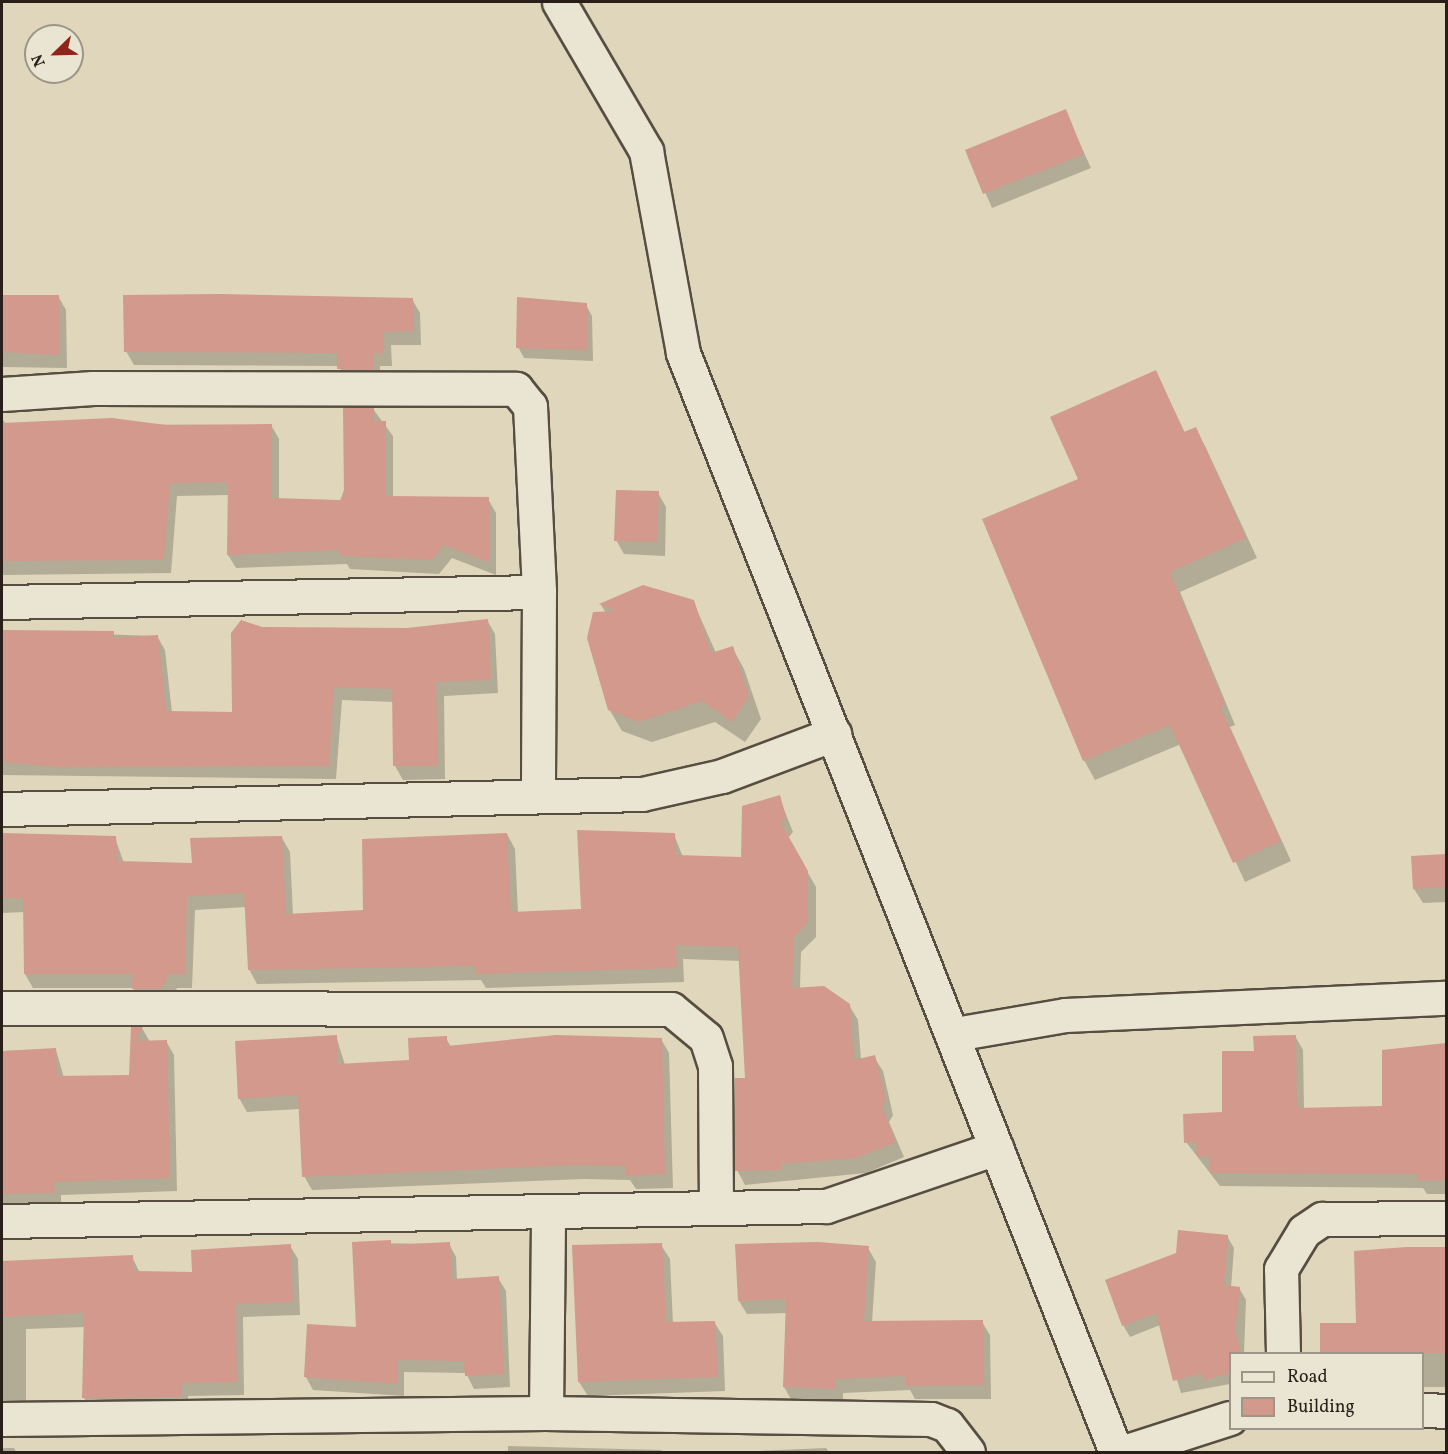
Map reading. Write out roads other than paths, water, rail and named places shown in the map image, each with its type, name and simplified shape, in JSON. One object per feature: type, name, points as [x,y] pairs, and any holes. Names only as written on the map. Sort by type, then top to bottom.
[{"type":"street","points":[[559,2],[646,151],[683,354],[955,1034],[996,1148],[1116,1452]]},
{"type":"street","points":[[2,393],[93,388],[516,389],[530,406],[539,592],[538,794]]},
{"type":"street","points":[[2,602],[539,592]]},
{"type":"street","points":[[2,809],[538,794],[642,795],[722,776],[834,734]]},
{"type":"street","points":[[955,1034],[1065,1015],[1446,998]]},
{"type":"street","points":[[2,1008],[671,1009],[706,1038],[715,1066],[716,1206]]},
{"type":"street","points":[[2,1221],[548,1214],[716,1206],[826,1206],[996,1148]]},
{"type":"street","points":[[546,1413],[548,1214]]},
{"type":"street","points":[[1283,1352],[1281,1269],[1304,1231],[1322,1219],[1446,1218]]},
{"type":"street","points":[[1424,1410],[1446,1411]]},
{"type":"street","points":[[2,1419],[546,1413],[931,1419],[947,1425],[968,1452]]},
{"type":"street","points":[[1125,1452],[1229,1418]]}]
